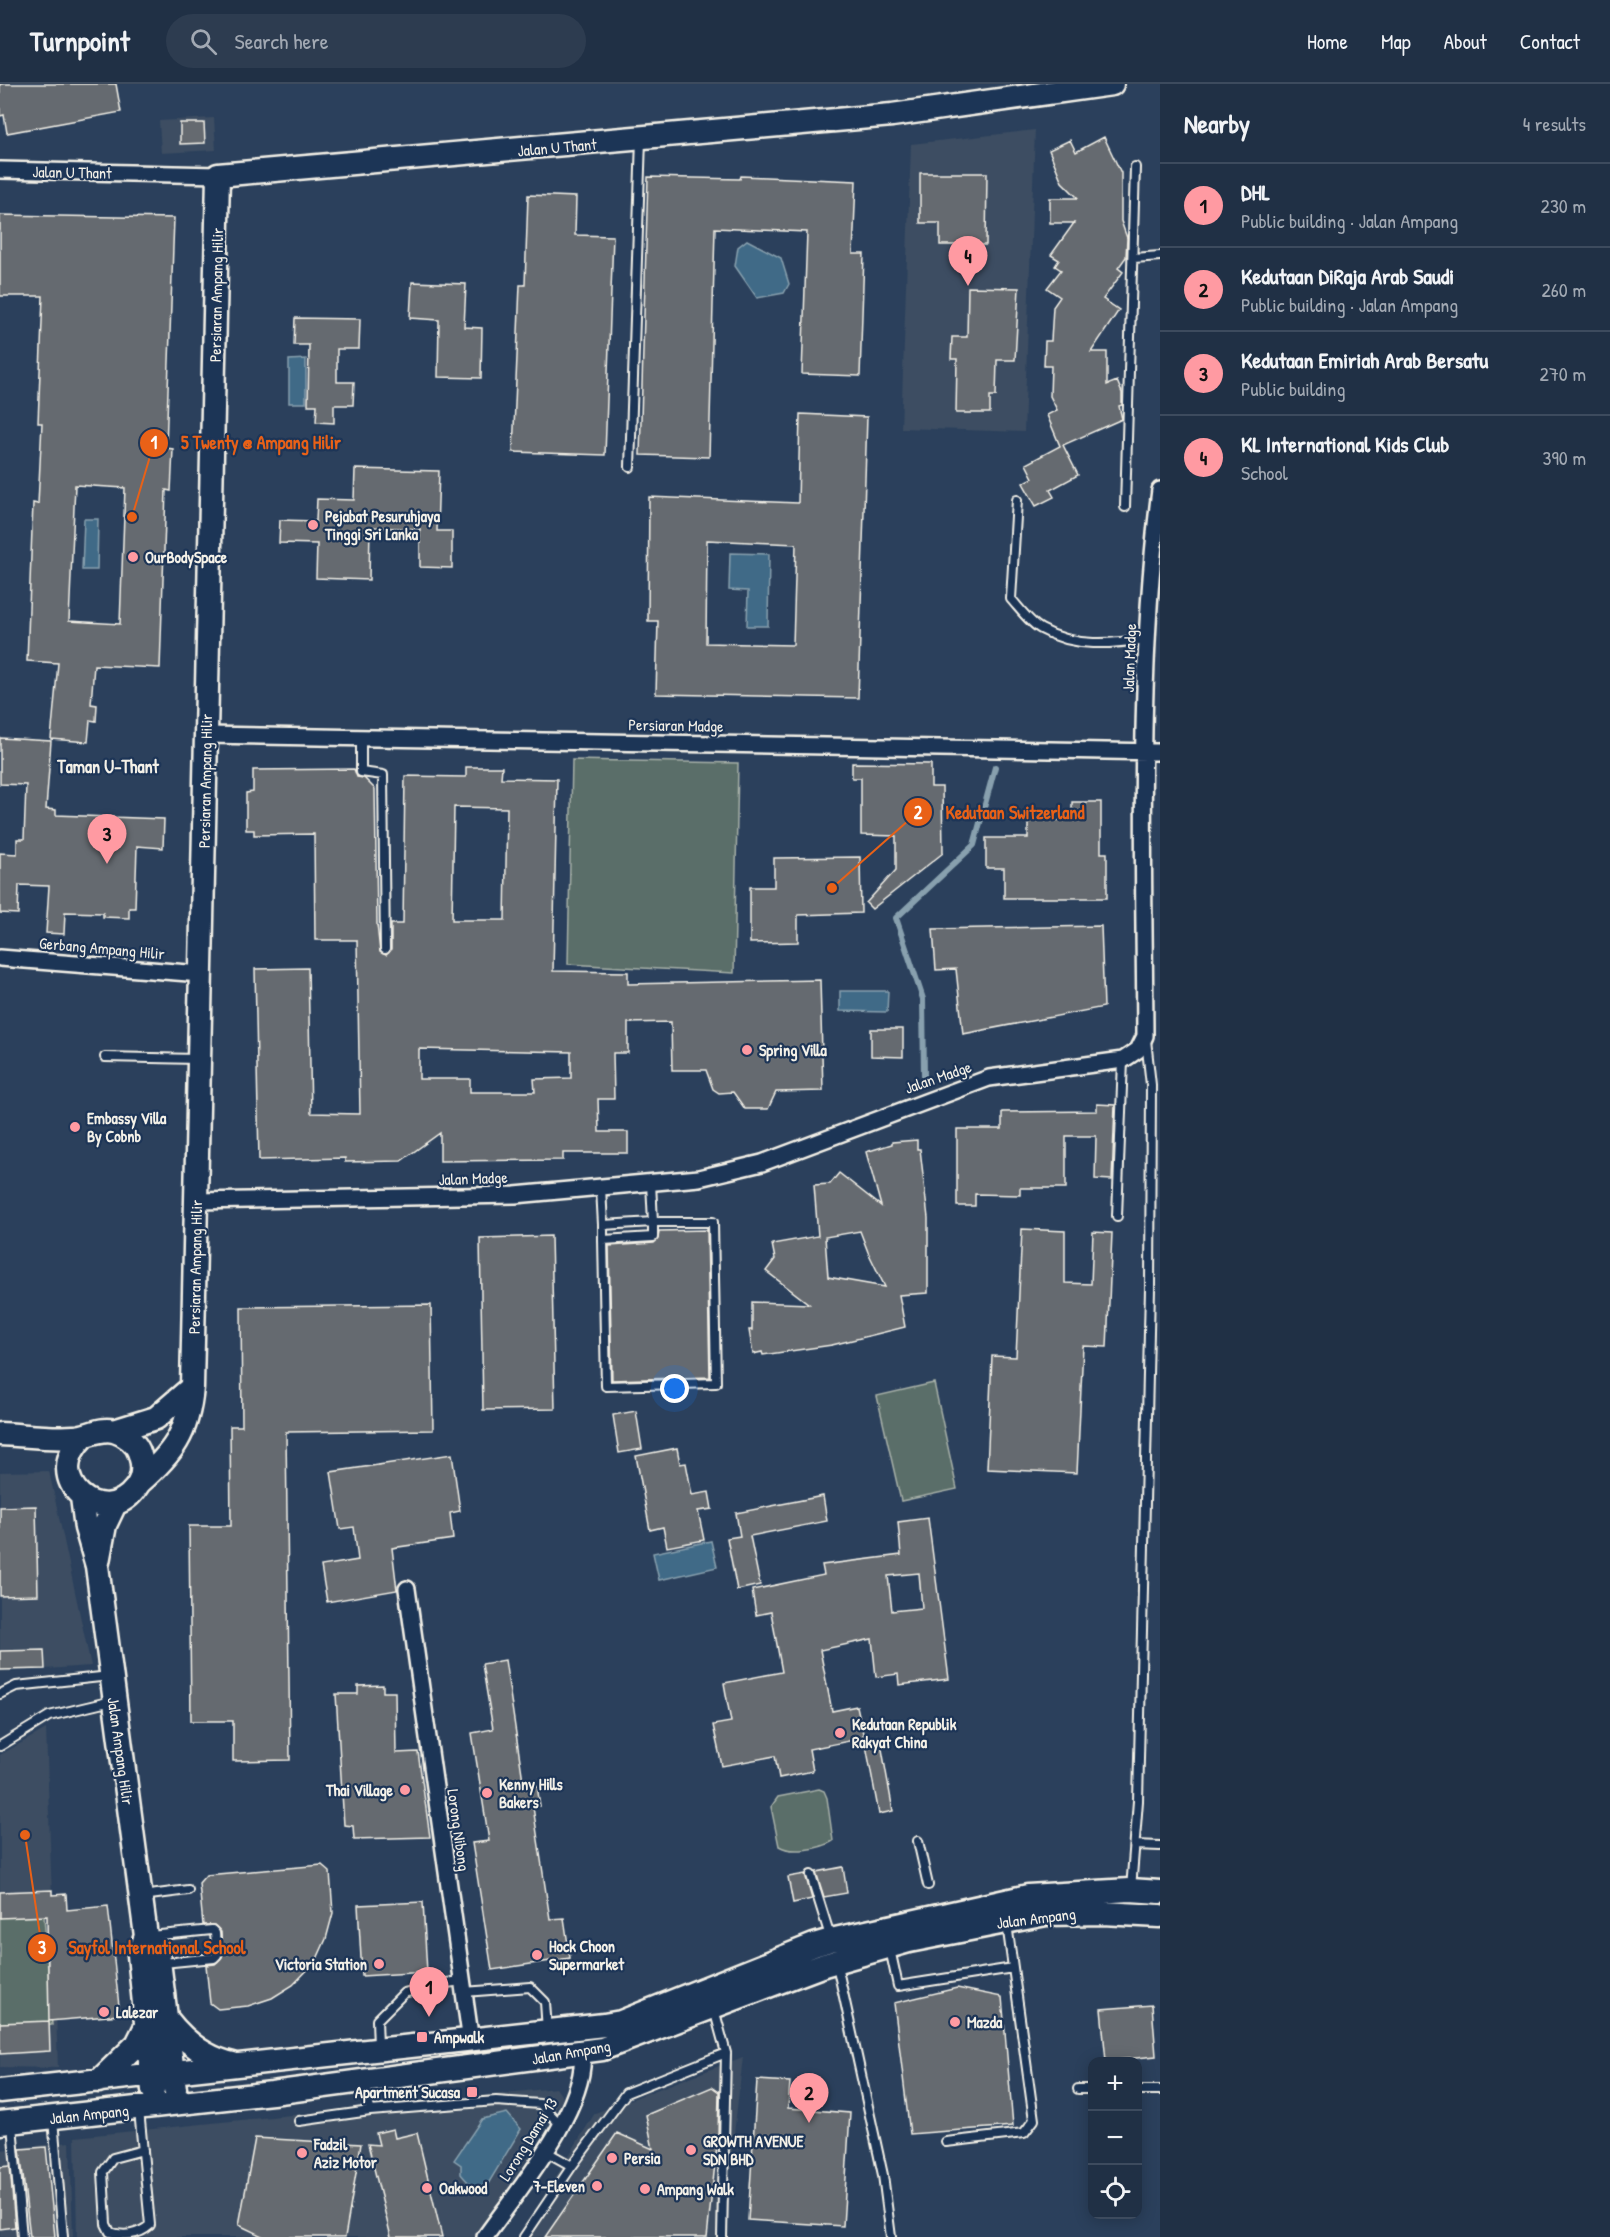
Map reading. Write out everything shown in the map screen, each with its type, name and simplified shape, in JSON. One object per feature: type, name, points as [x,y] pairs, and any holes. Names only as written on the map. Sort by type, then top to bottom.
[{"type":"street","name":"Jalan U Thant","points":[[0,170],[218,175],[892,115],[1112,84]]},
{"type":"street","name":"Persiaran Ampang Hilir","points":[[139,1483],[174,1448],[184,1432],[190,1412],[192,1388],[218,175]]},
{"type":"street","name":"Jalan Madge","points":[[1145,1036],[1144,751],[1153,543],[1160,490]]},
{"type":"street","name":"Persiaran Madge","points":[[207,735],[1160,752]]},
{"type":"street","name":"Gerbang Ampang Hilir","points":[[0,958],[201,974]]},
{"type":"street","points":[[1123,1060],[1138,1050],[1145,1036]]},
{"type":"street","name":"Jalan Madge","points":[[197,1201],[515,1195],[699,1178],[762,1163],[989,1078],[1123,1060]]},
{"type":"street","points":[[114,1431],[124,1435],[139,1451],[142,1472],[139,1483],[125,1499],[115,1504],[92,1503],[82,1497],[69,1478],[69,1455],[83,1437],[92,1431],[114,1431],[156,1418],[192,1388]]},
{"type":"street","points":[[0,1434],[83,1437]]},
{"type":"street","points":[[39,1436],[55,1444],[69,1455]]},
{"type":"street","name":"Jalan Ampang Hilir","points":[[82,1497],[86,1528],[97,1566],[146,1936],[158,1953],[150,1964],[162,2075],[156,2106]]},
{"type":"street","name":"Jalan Ampang Hilir","points":[[97,1566],[100,1542],[115,1504]]},
{"type":"street","name":"Lorong Nibong","points":[[407,1590],[471,2042]]},
{"type":"street","name":"Jalan Ampang","points":[[6,2122],[366,2081],[582,2052],[614,2045],[713,2007],[834,1951],[1028,1896],[1130,1890],[1160,1892]]},
{"type":"street","name":"Jalan Ampang","points":[[0,2091],[471,2042],[621,2022],[814,1945],[834,1951],[890,1946],[1006,1920],[1079,1912],[1160,1916]]},
{"type":"street","points":[[99,2081],[156,2023],[208,2056],[242,2066]]},
{"type":"street","name":"Lorong Damai 13","points":[[485,2237],[561,2125],[579,2087],[584,2068],[582,2052]]},
{"type":"lane","points":[[630,467],[641,139]]},
{"type":"lane","points":[[1125,507],[1135,166]]},
{"type":"lane","points":[[1134,258],[1160,256]]},
{"type":"lane","points":[[1017,500],[1011,599],[1040,628],[1072,642],[1101,644],[1148,639]]},
{"type":"lane","points":[[361,737],[362,772],[383,775],[385,949]]},
{"type":"lane","points":[[1130,1890],[1135,1845],[1150,1289],[1151,1086],[1145,1036]]},
{"type":"lane","points":[[105,1057],[199,1059]]},
{"type":"lane","points":[[1117,1216],[1123,1060]]},
{"type":"lane","points":[[603,1240],[653,1238],[651,1183]]},
{"type":"lane","points":[[601,1188],[606,1386],[716,1383],[713,1222],[603,1225]]},
{"type":"lane","points":[[0,1694],[16,1686],[111,1676]]},
{"type":"lane","points":[[0,1746],[49,1716],[114,1701]]},
{"type":"lane","points":[[918,1841],[928,1885]]},
{"type":"lane","points":[[1135,1845],[1160,1846]]},
{"type":"lane","points":[[812,1875],[834,1951],[883,2175],[891,2237]]},
{"type":"lane","points":[[140,1896],[188,1890]]},
{"type":"lane","points":[[946,2142],[1024,2133],[1034,2120],[1006,1920]]},
{"type":"lane","points":[[146,1936],[212,1930],[215,1933],[217,1955],[214,1958],[150,1964]]},
{"type":"lane","points":[[890,1946],[898,1986],[1013,1968]]},
{"type":"lane","points":[[378,2052],[377,2020],[404,1993],[438,1984],[464,1987],[530,1987],[545,2001],[547,2033]]},
{"type":"lane","points":[[713,2007],[726,2053],[722,2237]]},
{"type":"lane","points":[[525,2237],[572,2166],[627,2093],[726,2053]]},
{"type":"lane","points":[[366,2081],[370,2111]]},
{"type":"lane","points":[[1078,2089],[1088,2089]]},
{"type":"lane","points":[[1142,2090],[1160,2090]]},
{"type":"lane","points":[[299,2121],[370,2111],[507,2102],[540,2104],[561,2125]]},
{"type":"lane","points":[[143,2150],[113,2158],[103,2172],[106,2224],[110,2232],[119,2236],[142,2232],[150,2225],[143,2150],[156,2106]]},
{"type":"lane","points":[[52,2118],[63,2237]]},
{"type":"lane","points":[[6,2122],[22,2237]]},
{"type":"lane","points":[[545,2151],[572,2166]]},
{"type":"shaded area","points":[[214,118],[216,150],[161,153],[159,121]]},
{"type":"shaded area","points":[[1035,130],[1024,432],[901,428],[911,144]]},
{"type":"shaded area","points":[[747,240],[781,258],[789,284],[784,293],[757,298],[735,266],[738,247]]},
{"type":"shaded area","points":[[306,359],[306,403],[289,403],[289,360]]},
{"type":"shaded area","points":[[84,519],[98,519],[97,570],[82,570]]},
{"type":"shaded area","points":[[730,553],[769,554],[768,626],[747,626],[748,591],[729,590]]},
{"type":"shaded area","points":[[840,991],[888,991],[887,1012],[840,1011]]},
{"type":"shaded area","points":[[49,1471],[91,1666],[0,1672],[0,1472]]},
{"type":"shaded area","points":[[711,1541],[717,1567],[659,1580],[653,1553]]},
{"type":"shaded area","points":[[46,1729],[58,2068],[0,2067],[0,1755]]},
{"type":"shaded area","name":"Ampang Walk","points":[[743,2057],[722,2237],[519,2237],[595,2113]]},
{"type":"shaded area","points":[[556,2088],[563,2098],[479,2237],[77,2237],[75,2137]]},
{"type":"shaded area","points":[[507,2113],[521,2129],[488,2184],[479,2187],[473,2185],[461,2174],[461,2165],[454,2160],[482,2119]]},
{"type":"shaded area","points":[[70,2142],[73,2237],[0,2237],[0,2150]]},
{"type":"green space","points":[[572,760],[738,763],[734,973],[568,964]]},
{"type":"green space","points":[[934,1383],[957,1489],[901,1501],[877,1396]]},
{"type":"green space","points":[[819,1789],[824,1791],[827,1798],[833,1841],[806,1849],[791,1850],[779,1846],[771,1807],[778,1797]]},
{"type":"green space","points":[[44,1916],[52,2025],[0,2027],[0,1917]]},
{"type":"building","points":[[0,84],[116,84],[121,112],[7,133],[4,115],[0,116]]},
{"type":"building","points":[[180,123],[204,123],[205,143],[180,144]]},
{"type":"building","points":[[1104,137],[1121,173],[1121,221],[1127,238],[1126,257],[1118,268],[1123,272],[1103,299],[1119,310],[1091,352],[1107,352],[1107,385],[1117,381],[1122,393],[1122,405],[1119,406],[1122,419],[1063,445],[1078,475],[1050,490],[1054,497],[1036,506],[1023,483],[1033,478],[1026,464],[1060,446],[1047,415],[1057,410],[1050,396],[1051,366],[1044,366],[1045,341],[1051,341],[1053,307],[1060,297],[1047,288],[1061,270],[1055,266],[1059,260],[1051,255],[1074,223],[1050,223],[1050,198],[1078,198],[1062,182],[1049,150],[1070,140],[1076,152]]},
{"type":"building","points":[[920,173],[987,173],[986,245],[940,245],[940,223],[920,223]]},
{"type":"building","points":[[741,176],[856,181],[853,254],[864,254],[860,376],[802,374],[807,232],[715,228],[709,457],[640,455],[648,177],[740,179]]},
{"type":"building","points":[[528,195],[576,197],[575,235],[613,236],[605,455],[513,452],[520,285],[525,285]]},
{"type":"building","points":[[0,215],[174,218],[166,448],[173,449],[171,491],[166,490],[160,668],[94,665],[91,704],[97,705],[96,721],[90,720],[88,742],[51,739],[58,663],[27,661],[33,503],[38,504],[42,423],[38,423],[43,296],[0,296]],"holes":[[[75,485],[125,488],[120,624],[69,621]]]},
{"type":"building","points":[[412,282],[466,284],[464,327],[482,328],[481,378],[438,377],[439,320],[410,318]]},
{"type":"building","points":[[968,287],[1019,288],[1015,360],[997,360],[996,396],[990,396],[990,413],[956,413],[957,359],[951,359],[952,337],[967,337]]},
{"type":"building","points":[[295,318],[360,319],[359,349],[337,349],[337,382],[354,382],[353,405],[334,405],[334,423],[316,422],[317,405],[308,405],[309,345],[294,345]]},
{"type":"building","points":[[800,414],[867,417],[858,698],[656,694],[658,621],[648,621],[649,497],[798,503]],"holes":[[[707,540],[796,544],[793,645],[706,643]]]},
{"type":"building","points":[[355,469],[439,471],[437,531],[452,531],[452,568],[420,567],[420,529],[370,527],[369,580],[316,578],[317,544],[279,543],[280,520],[316,521],[317,499],[354,500]]},
{"type":"building","points":[[0,738],[51,741],[46,809],[56,810],[56,815],[164,819],[163,848],[137,846],[135,908],[129,908],[129,918],[103,917],[103,913],[65,912],[64,934],[46,933],[49,886],[19,885],[18,914],[0,913],[0,853],[17,854],[17,839],[24,839],[26,785],[0,784]]},
{"type":"building","points":[[852,763],[931,764],[931,787],[942,787],[943,853],[872,909],[866,903],[896,870],[896,836],[861,835],[861,778],[852,778]]},
{"type":"building","points":[[466,767],[502,767],[501,778],[557,779],[553,971],[628,972],[628,984],[820,980],[823,1091],[776,1092],[768,1109],[745,1109],[733,1092],[719,1093],[713,1089],[706,1070],[672,1070],[671,1022],[628,1023],[628,1053],[613,1053],[614,1099],[598,1099],[599,1132],[628,1132],[628,1153],[563,1153],[563,1160],[440,1161],[440,1133],[401,1161],[345,1162],[345,1158],[259,1160],[255,969],[308,968],[311,1113],[360,1114],[357,940],[315,940],[314,834],[254,835],[254,830],[246,830],[246,793],[253,792],[253,770],[354,769],[357,777],[364,778],[375,789],[377,924],[380,952],[386,955],[391,950],[391,924],[403,924],[405,776],[466,777]],"holes":[[[454,807],[507,808],[505,920],[452,920]],[[419,1049],[571,1052],[571,1078],[534,1079],[535,1092],[470,1092],[470,1079],[419,1079]]]},
{"type":"building","points":[[1072,802],[1101,802],[1101,853],[1107,853],[1107,898],[1004,898],[1004,868],[986,868],[986,838],[1028,838],[1028,820],[1072,820]]},
{"type":"building","points":[[860,857],[861,913],[798,915],[798,942],[750,943],[750,887],[774,887],[774,858]]},
{"type":"building","points":[[1101,926],[1104,1007],[963,1034],[956,969],[936,970],[933,929]]},
{"type":"building","points":[[871,1029],[903,1029],[903,1057],[871,1056]]},
{"type":"building","points":[[1097,1104],[1115,1105],[1112,1180],[1095,1179],[1096,1136],[1066,1136],[1066,1188],[1020,1188],[1020,1195],[975,1194],[975,1206],[957,1206],[957,1129],[1002,1129],[1002,1112],[1097,1111]]},
{"type":"building","points":[[917,1140],[917,1149],[920,1149],[928,1218],[928,1293],[899,1295],[905,1327],[832,1345],[763,1355],[762,1352],[753,1354],[749,1330],[752,1330],[752,1302],[809,1304],[766,1271],[775,1259],[772,1244],[818,1236],[814,1185],[830,1184],[839,1173],[881,1206],[866,1152],[892,1144],[892,1142]],"holes":[[[860,1231],[885,1287],[828,1277],[825,1237]]]},
{"type":"building","points":[[1022,1229],[1065,1231],[1065,1283],[1091,1284],[1093,1232],[1112,1233],[1107,1347],[1083,1346],[1077,1473],[987,1469],[992,1356],[1016,1357]]},
{"type":"building","points":[[707,1230],[710,1377],[612,1380],[609,1246],[654,1243],[658,1239],[659,1231]]},
{"type":"building","points":[[551,1236],[555,1409],[483,1410],[480,1238]]},
{"type":"building","points":[[431,1305],[433,1430],[286,1432],[290,1760],[233,1761],[233,1721],[191,1721],[189,1526],[231,1526],[230,1426],[242,1426],[241,1307]]},
{"type":"building","points":[[636,1411],[642,1449],[619,1453],[613,1415]]},
{"type":"building","points":[[677,1448],[680,1464],[686,1463],[692,1495],[709,1492],[712,1509],[698,1511],[704,1540],[667,1547],[663,1527],[650,1530],[636,1456]]},
{"type":"building","points":[[452,1454],[460,1511],[450,1513],[453,1539],[392,1548],[397,1590],[327,1602],[321,1566],[358,1560],[354,1527],[340,1529],[331,1472]]},
{"type":"building","points":[[823,1496],[827,1521],[750,1536],[760,1585],[737,1590],[727,1538],[740,1536],[736,1513]]},
{"type":"building","points":[[36,1506],[38,1595],[0,1596],[0,1507]]},
{"type":"building","points":[[928,1518],[949,1679],[899,1685],[898,1674],[876,1677],[872,1639],[820,1650],[832,1711],[857,1706],[864,1738],[809,1749],[813,1771],[779,1778],[775,1756],[722,1766],[713,1725],[731,1722],[724,1683],[782,1672],[771,1612],[756,1615],[752,1590],[824,1575],[822,1565],[901,1555],[898,1522]],"holes":[[[919,1573],[922,1608],[892,1611],[888,1576]]]},
{"type":"building","points":[[44,1650],[45,1669],[0,1670],[0,1651]]},
{"type":"building","points":[[505,1660],[524,1787],[537,1785],[540,1806],[533,1807],[550,1919],[564,1918],[570,1958],[492,1970],[472,1843],[489,1841],[472,1733],[493,1729],[482,1664]]},
{"type":"building","points":[[383,1685],[383,1692],[395,1692],[396,1753],[418,1752],[430,1837],[354,1839],[353,1826],[344,1825],[336,1694],[358,1694],[358,1686]]},
{"type":"building","points":[[880,1738],[893,1811],[879,1814],[865,1740]]},
{"type":"building","points":[[322,1865],[330,1872],[333,1913],[326,1939],[316,1961],[293,1985],[272,1998],[248,2006],[218,2009],[210,2003],[206,1965],[215,1964],[222,1957],[221,1932],[214,1925],[203,1925],[199,1883],[206,1875]]},
{"type":"building","points":[[843,1867],[847,1893],[824,1897],[816,1872]]},
{"type":"building","points":[[805,1874],[812,1899],[793,1903],[788,1877]]},
{"type":"building","points":[[52,1890],[52,1895],[66,1894],[67,1910],[108,1906],[120,2015],[49,2021],[47,1916],[0,1918],[0,1892]]},
{"type":"building","points":[[423,1902],[427,1972],[362,1976],[358,1905]]},
{"type":"building","points":[[957,1988],[1002,1997],[1013,2126],[910,2134],[894,2003]]},
{"type":"building","points":[[1152,2005],[1156,2056],[1106,2057],[1101,2009]]},
{"type":"building","points":[[49,2021],[50,2051],[0,2054],[0,2023]]},
{"type":"building","points":[[757,2080],[790,2082],[788,2108],[850,2113],[843,2226],[748,2220]]},
{"type":"building","name":"Ampang Walk","points":[[712,2087],[719,2092],[718,2136],[707,2237],[545,2237],[617,2133],[653,2149],[646,2115]]},
{"type":"building","points":[[393,2129],[395,2138],[417,2133],[442,2237],[391,2237],[368,2144],[379,2145],[376,2133]]},
{"type":"building","points":[[255,2138],[361,2144],[345,2237],[264,2237],[239,2225]]},
{"type":"building","points":[[46,2147],[55,2237],[30,2237],[20,2149]]},
{"type":"building","points":[[10,2166],[15,2227],[0,2229],[0,2167]]},
{"type":"waterway","points":[[924,1076],[923,999],[896,918],[974,845],[995,767]]},
{"type":"place","name":"KL International Kids Club","points":[[968,286]]},
{"type":"place","name":"5 Twenty @ Ampang Hilir","points":[[132,517]]},
{"type":"place","name":"Pejabat Pesuruhjaya Tinggi Sri Lanka","points":[[313,525]]},
{"type":"place","name":"OurBodySpace","points":[[133,557]]},
{"type":"place","name":"Kedutaan Emiriah Arab Bersatu","points":[[107,864]]},
{"type":"place","name":"Kedutaan Switzerland","points":[[832,888]]},
{"type":"place","name":"Spring Villa","points":[[747,1050]]},
{"type":"place","name":"Embassy Villa By Cobnb","points":[[75,1127]]},
{"type":"place","name":"Kedutaan Republik Rakyat China","points":[[840,1733]]},
{"type":"place","name":"Thai Village","points":[[405,1790]]},
{"type":"place","name":"Kenny Hills Bakers","points":[[487,1793]]},
{"type":"place","name":"Sayfol International School","points":[[25,1835]]},
{"type":"place","name":"Hock Choon Supermarket","points":[[537,1955]]},
{"type":"place","name":"Victoria Station","points":[[379,1964]]},
{"type":"place","name":"Lalezar","points":[[104,2012]]},
{"type":"place","name":"DHL","points":[[429,2017]]},
{"type":"place","name":"Mazda","points":[[955,2022]]},
{"type":"place","name":"Ampwalk","points":[[422,2037]]},
{"type":"place","name":"Apartment Sucasa","points":[[472,2092]]},
{"type":"place","name":"Kedutaan DiRaja Arab Saudi","points":[[809,2123]]},
{"type":"place","name":"GROWTH AVENUE SDN BHD","points":[[691,2150]]},
{"type":"place","name":"Fadzil Aziz Motor","points":[[302,2153]]},
{"type":"place","name":"Persia","points":[[612,2158]]},
{"type":"place","name":"7-Eleven","points":[[597,2186]]},
{"type":"place","name":"Oakwood","points":[[427,2188]]},
{"type":"place","name":"Ampang Walk","points":[[645,2189]]},
{"type":"district","name":"Taman U-Thant","points":[[108,766]]}]
